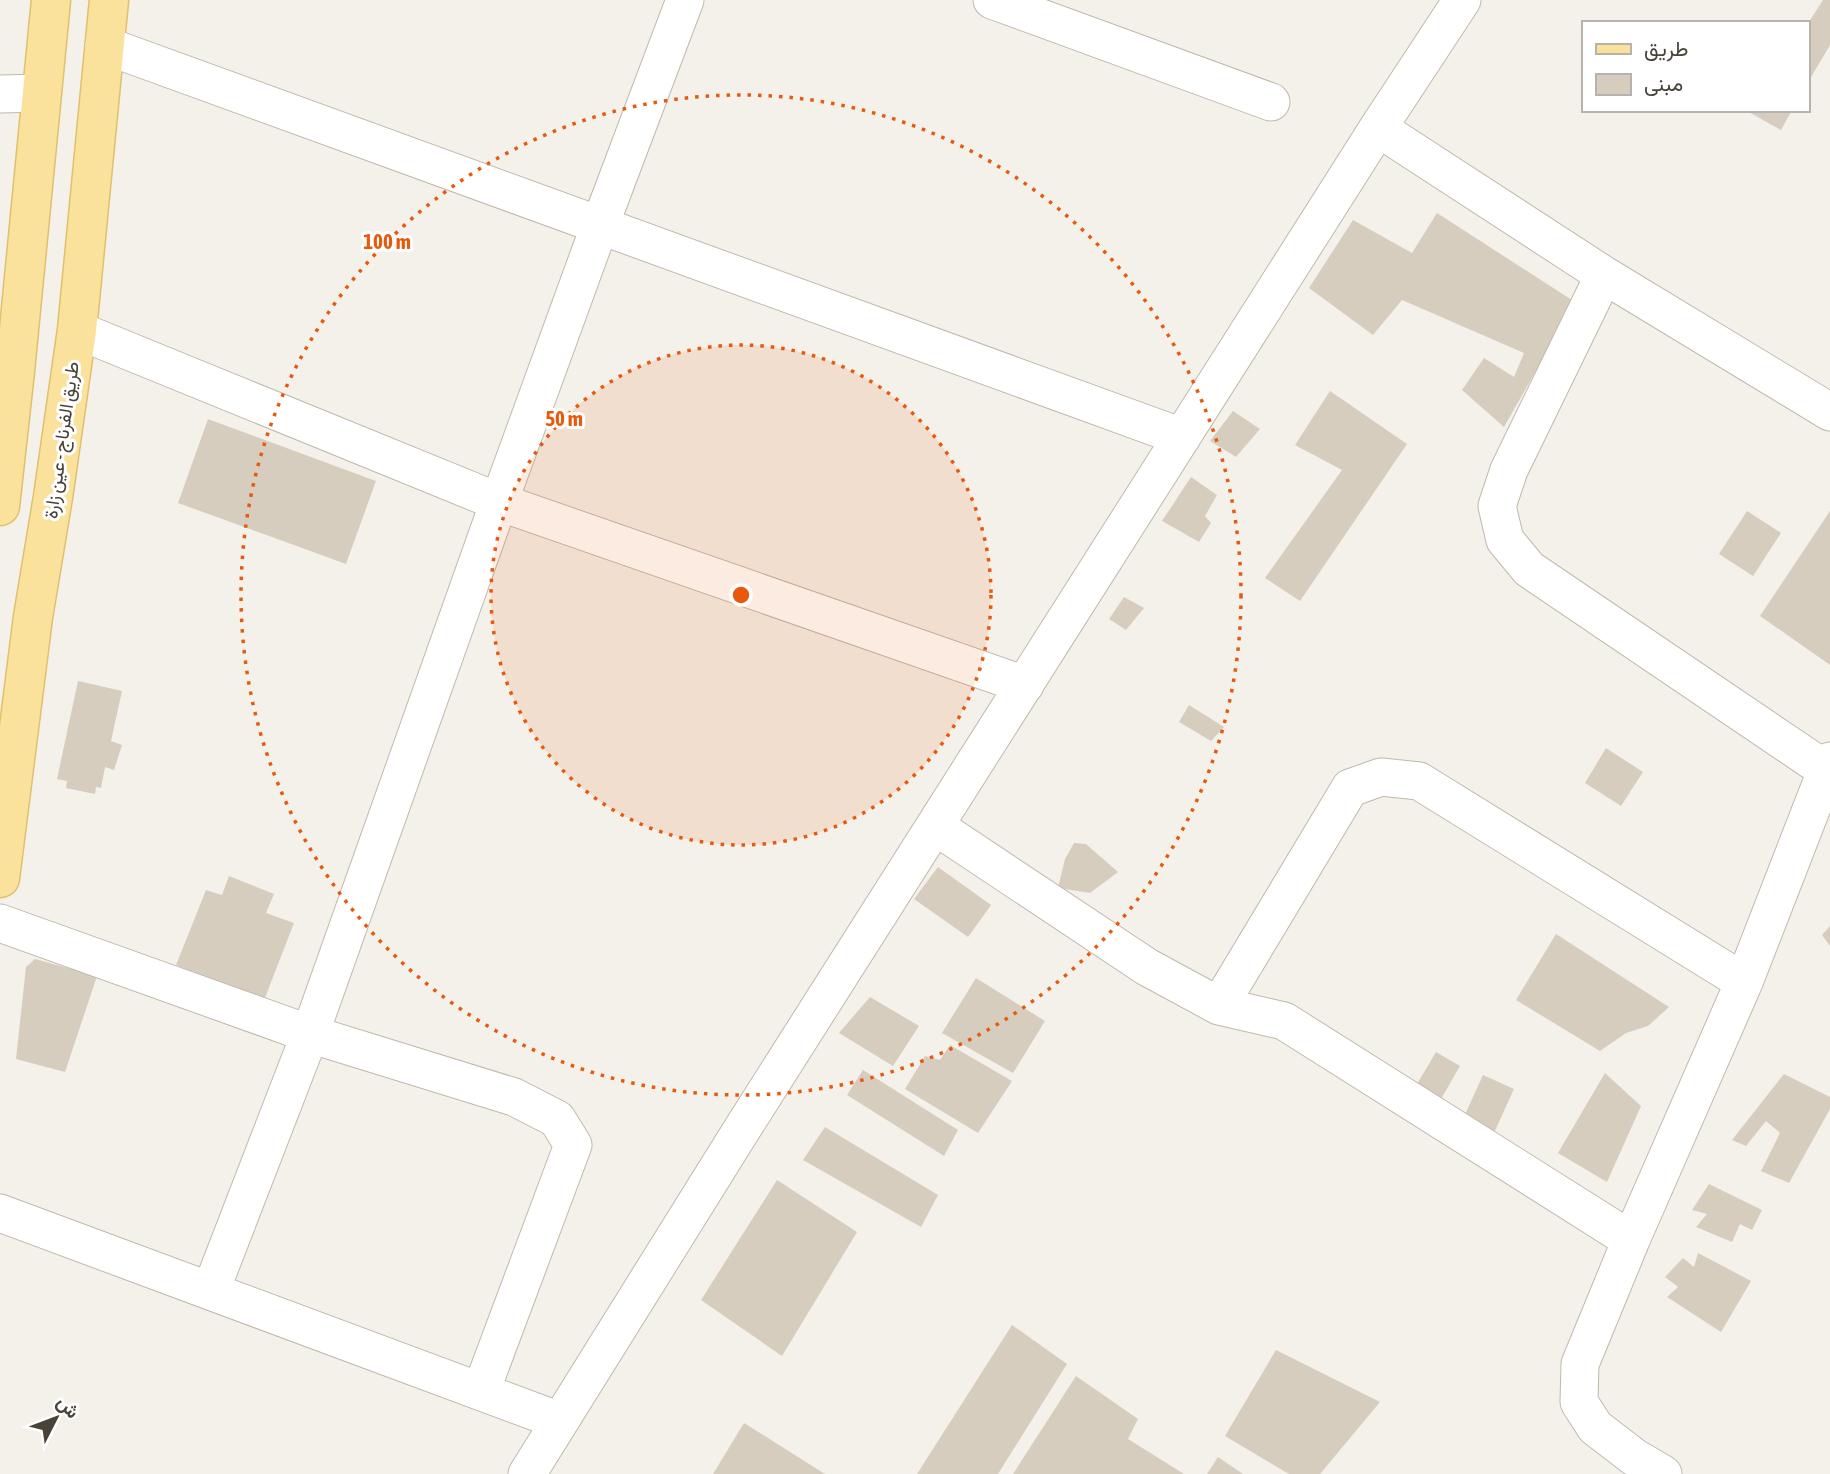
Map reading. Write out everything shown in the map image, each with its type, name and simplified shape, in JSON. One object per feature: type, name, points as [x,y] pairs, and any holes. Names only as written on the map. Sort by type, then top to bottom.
[{"type":"main road","points":[[0,506],[11,296],[42,93],[51,0]]},
{"type":"main road","name":"طريق الفرناج - عين زارة","points":[[0,878],[33,617],[77,330],[109,0]]},
{"type":"street","points":[[211,1290],[310,1034],[499,502],[685,0]]},
{"type":"street","points":[[992,0],[1271,102]]},
{"type":"street","points":[[527,1474],[744,1126],[1462,0]]},
{"type":"street","points":[[104,45],[1182,437]]},
{"type":"street","points":[[0,94],[42,93]]},
{"type":"street","points":[[1378,128],[1604,275],[1830,412]]},
{"type":"street","points":[[1604,275],[1509,470],[1497,506],[1505,540],[1529,569],[1828,765],[1744,982],[1580,1364],[1579,1402],[1595,1427],[1634,1457],[1663,1474]]},
{"type":"street","points":[[77,330],[499,502],[1025,685]]},
{"type":"street","points":[[1219,1006],[1350,788],[1381,777],[1419,781],[1744,982]]},
{"type":"street","points":[[935,826],[1147,967],[1219,1006],[1284,1021],[1631,1240]]},
{"type":"street","points":[[0,923],[310,1034],[514,1097],[557,1119],[573,1145],[481,1391]]},
{"type":"street","points":[[0,1213],[560,1421]]},
{"type":"building","points":[[1823,0],[1830,0],[1830,45],[1809,81],[1809,22]]},
{"type":"building","points":[[1749,112],[1791,112],[1781,130]]},
{"type":"building","points":[[1437,213],[1575,302],[1504,427],[1462,390],[1484,358],[1514,377],[1524,353],[1402,300],[1373,335],[1309,288],[1353,220],[1412,253]]},
{"type":"building","points":[[1330,391],[1407,444],[1300,601],[1265,578],[1342,470],[1295,445]]},
{"type":"building","points":[[1233,411],[1260,429],[1236,457],[1210,441]]},
{"type":"building","points":[[208,419],[376,481],[346,564],[178,503]]},
{"type":"building","points":[[1191,477],[1217,495],[1205,516],[1211,523],[1199,542],[1162,521]]},
{"type":"building","points":[[1747,511],[1781,533],[1753,576],[1719,554]]},
{"type":"building","points":[[1830,511],[1830,665],[1760,616]]},
{"type":"building","points":[[1124,597],[1144,608],[1126,630],[1109,619]]},
{"type":"building","points":[[78,681],[122,691],[111,741],[122,745],[114,770],[105,767],[101,788],[96,787],[95,794],[66,788],[67,781],[57,779]]},
{"type":"building","points":[[1189,705],[1224,727],[1211,741],[1179,722]]},
{"type":"building","points":[[1606,748],[1643,772],[1621,806],[1585,783]]},
{"type":"building","points":[[1074,843],[1086,844],[1118,872],[1090,893],[1058,888],[1065,859]]},
{"type":"building","points":[[938,867],[991,905],[968,937],[914,899]]},
{"type":"building","points":[[229,876],[274,894],[266,913],[294,923],[263,1003],[176,965],[206,890],[222,895]]},
{"type":"building","points":[[1830,926],[1830,946],[1822,935]]},
{"type":"building","points":[[1556,934],[1669,1007],[1648,1026],[1626,1033],[1600,1051],[1516,1000]]},
{"type":"building","points":[[35,959],[97,976],[65,1072],[16,1059],[26,967]]},
{"type":"building","points":[[976,978],[1045,1021],[1013,1073],[942,1033]]},
{"type":"building","points":[[870,997],[919,1026],[893,1066],[839,1033]]},
{"type":"building","points":[[950,1045],[1012,1081],[978,1133],[905,1089],[925,1056],[940,1060]]},
{"type":"building","points":[[1436,1052],[1460,1066],[1441,1099],[1417,1084]]},
{"type":"building","points":[[863,1070],[958,1130],[944,1156],[847,1095]]},
{"type":"building","points":[[1605,1073],[1641,1106],[1607,1182],[1558,1153]]},
{"type":"building","points":[[1784,1074],[1830,1097],[1830,1109],[1789,1183],[1761,1171],[1780,1133],[1766,1121],[1746,1146],[1732,1140]]},
{"type":"building","points":[[1483,1075],[1514,1089],[1494,1133],[1463,1119]]},
{"type":"building","points":[[825,1127],[938,1195],[921,1227],[803,1160]]},
{"type":"building","points":[[777,1180],[857,1232],[782,1356],[701,1300]]},
{"type":"building","points":[[1709,1184],[1762,1210],[1752,1230],[1740,1224],[1732,1242],[1696,1227],[1707,1214],[1692,1210]]},
{"type":"building","points":[[1698,1253],[1751,1281],[1721,1332],[1667,1297],[1678,1287],[1665,1277],[1683,1258],[1694,1267]]},
{"type":"building","points":[[1012,1325],[1067,1364],[998,1474],[917,1474]]},
{"type":"building","points":[[1276,1350],[1380,1402],[1320,1474],[1289,1474],[1225,1436]]},
{"type":"building","points":[[1076,1376],[1138,1419],[1128,1439],[1184,1474],[1013,1474]]},
{"type":"building","points":[[744,1423],[825,1474],[713,1474]]},
{"type":"building","points":[[1218,1457],[1243,1474],[1207,1474]]}]
